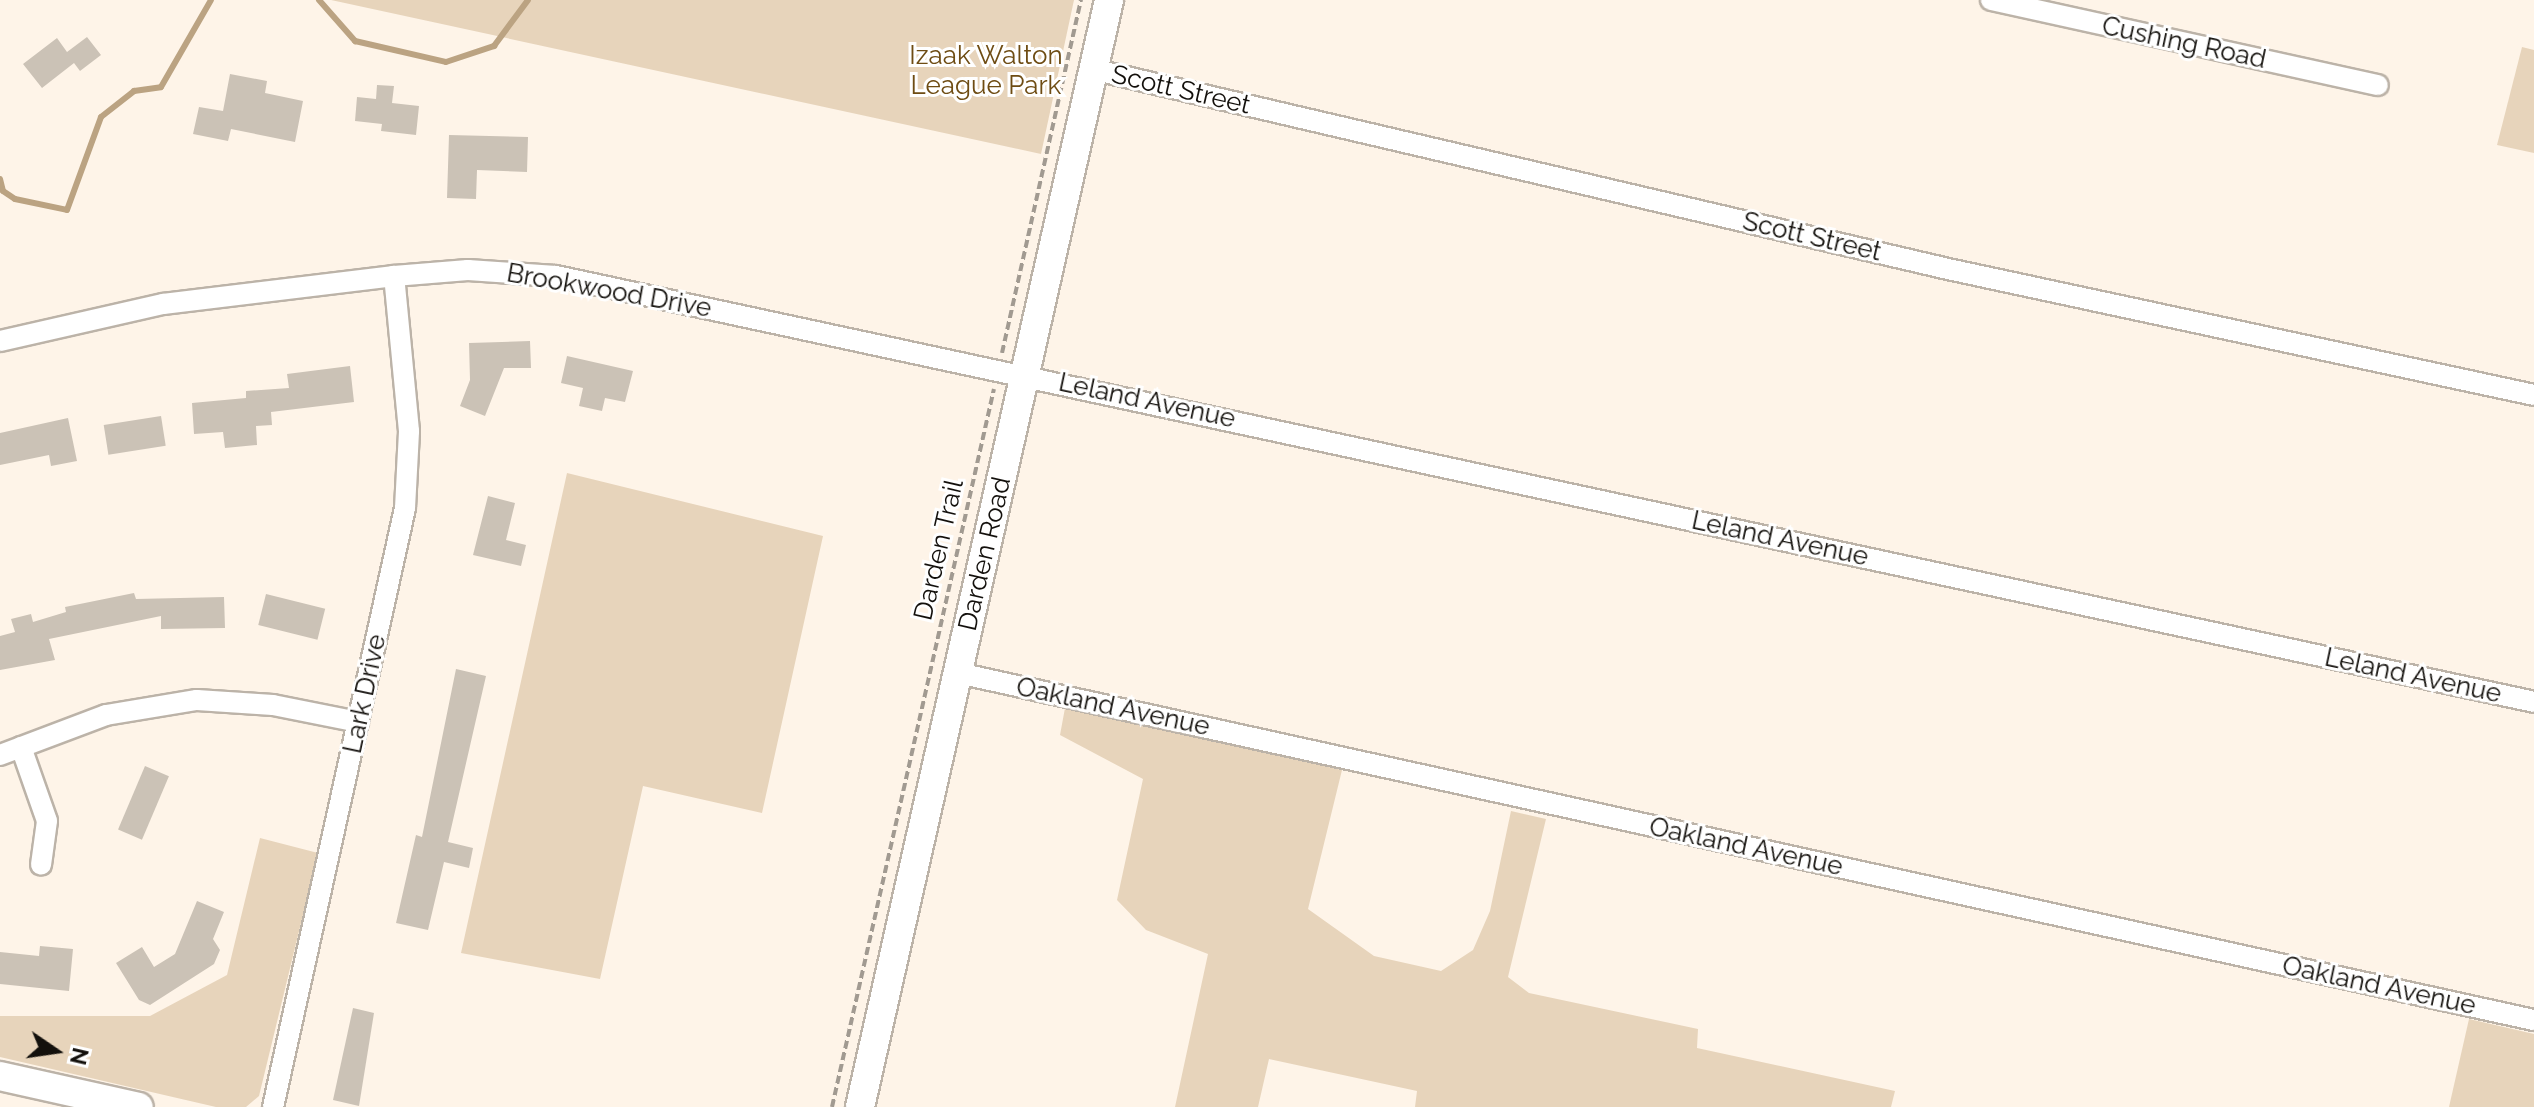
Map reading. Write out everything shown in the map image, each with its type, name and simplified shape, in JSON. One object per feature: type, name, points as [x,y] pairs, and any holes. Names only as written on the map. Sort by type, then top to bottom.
[{"type":"street","name":"Darden Road","points":[[860,1107],[958,673],[1012,372],[1109,0]]},
{"type":"street","name":"Cushing Road","points":[[1991,0],[2378,85]]},
{"type":"street","name":"Scott Street","points":[[1092,69],[1948,269],[2534,395]]},
{"type":"street","name":"Brookwood Drive","points":[[0,341],[163,304],[468,270],[556,276],[1012,372]]},
{"type":"street","name":"Lark Drive","points":[[273,1107],[405,508],[409,464],[394,276]]},
{"type":"street","name":"Leland Avenue","points":[[1012,372],[2534,702]]},
{"type":"street","name":"Oakland Avenue","points":[[958,673],[2534,1020]]},
{"type":"street","points":[[0,755],[106,715],[197,700],[273,705],[358,722]]},
{"type":"street","points":[[21,747],[47,821],[41,865]]},
{"type":"street","points":[[0,1076],[139,1107]]},
{"type":"path","name":"Darden Trail","points":[[832,1107],[1012,372],[1081,0]]},
{"type":"green space","name":"Izaak Walton League Park","points":[[331,0],[1074,0],[1041,154]]},
{"type":"green space","points":[[2522,47],[2534,50],[2534,153],[2497,145]]},
{"type":"green space","points":[[567,473],[823,536],[762,813],[643,786],[600,979],[461,953]]},
{"type":"green space","points":[[1065,708],[1342,770],[1308,909],[1374,956],[1441,971],[1473,950],[1490,911],[1511,811],[1546,819],[1508,977],[1529,993],[1698,1029],[1697,1048],[1895,1091],[1891,1107],[1415,1107],[1417,1091],[1269,1059],[1258,1107],[1175,1107],[1208,954],[1146,930],[1117,900],[1143,779],[1060,735]]},
{"type":"green space","points":[[260,838],[318,853],[259,1096],[246,1107],[216,1107],[0,1057],[0,1016],[150,1016],[227,975]]},
{"type":"green space","points":[[2469,1019],[2534,1034],[2534,1107],[2449,1107]]},
{"type":"building","points":[[87,37],[101,55],[80,71],[74,63],[42,88],[23,64],[57,38],[67,52]]},
{"type":"building","points":[[230,74],[267,81],[265,93],[303,101],[295,142],[231,129],[228,141],[193,134],[199,107],[223,111]]},
{"type":"building","points":[[377,85],[394,86],[392,103],[419,106],[416,135],[381,131],[382,124],[355,121],[357,97],[376,99]]},
{"type":"building","points":[[449,135],[528,137],[527,172],[477,170],[476,199],[447,198]]},
{"type":"building","points":[[530,341],[531,368],[504,368],[485,416],[460,406],[470,380],[469,343]]},
{"type":"building","points":[[567,356],[633,371],[625,402],[605,398],[602,411],[579,406],[583,388],[561,383]]},
{"type":"building","points":[[350,366],[354,402],[271,412],[272,425],[256,426],[257,445],[225,448],[223,432],[194,434],[192,403],[246,398],[246,391],[289,388],[287,374]]},
{"type":"building","points":[[161,416],[166,446],[108,455],[104,425]]},
{"type":"building","points":[[68,418],[77,461],[51,466],[49,455],[0,465],[0,433]]},
{"type":"building","points":[[488,496],[515,503],[506,540],[526,545],[521,566],[473,555]]},
{"type":"building","points":[[134,593],[136,599],[224,597],[225,628],[161,629],[161,616],[49,639],[55,660],[0,670],[0,636],[15,632],[11,619],[31,614],[33,622],[66,612],[65,607]]},
{"type":"building","points":[[266,594],[325,609],[317,640],[258,625]]},
{"type":"building","points":[[456,669],[486,676],[448,842],[473,848],[469,868],[444,862],[428,930],[396,923],[416,835],[422,837]]},
{"type":"building","points":[[145,766],[169,776],[142,840],[118,830]]},
{"type":"building","points":[[197,901],[224,912],[213,939],[220,950],[214,964],[150,1005],[139,1000],[116,963],[142,947],[154,967],[175,954]]},
{"type":"building","points":[[40,946],[73,949],[69,991],[0,984],[0,952],[39,956]]},
{"type":"building","points":[[353,1008],[374,1013],[359,1106],[333,1100]]},
{"type":"waterway","points":[[0,179],[3,191],[15,199],[67,210],[101,117],[134,91],[161,87],[211,0]]},
{"type":"waterway","points":[[319,0],[355,41],[446,62],[494,46],[528,0]]}]
